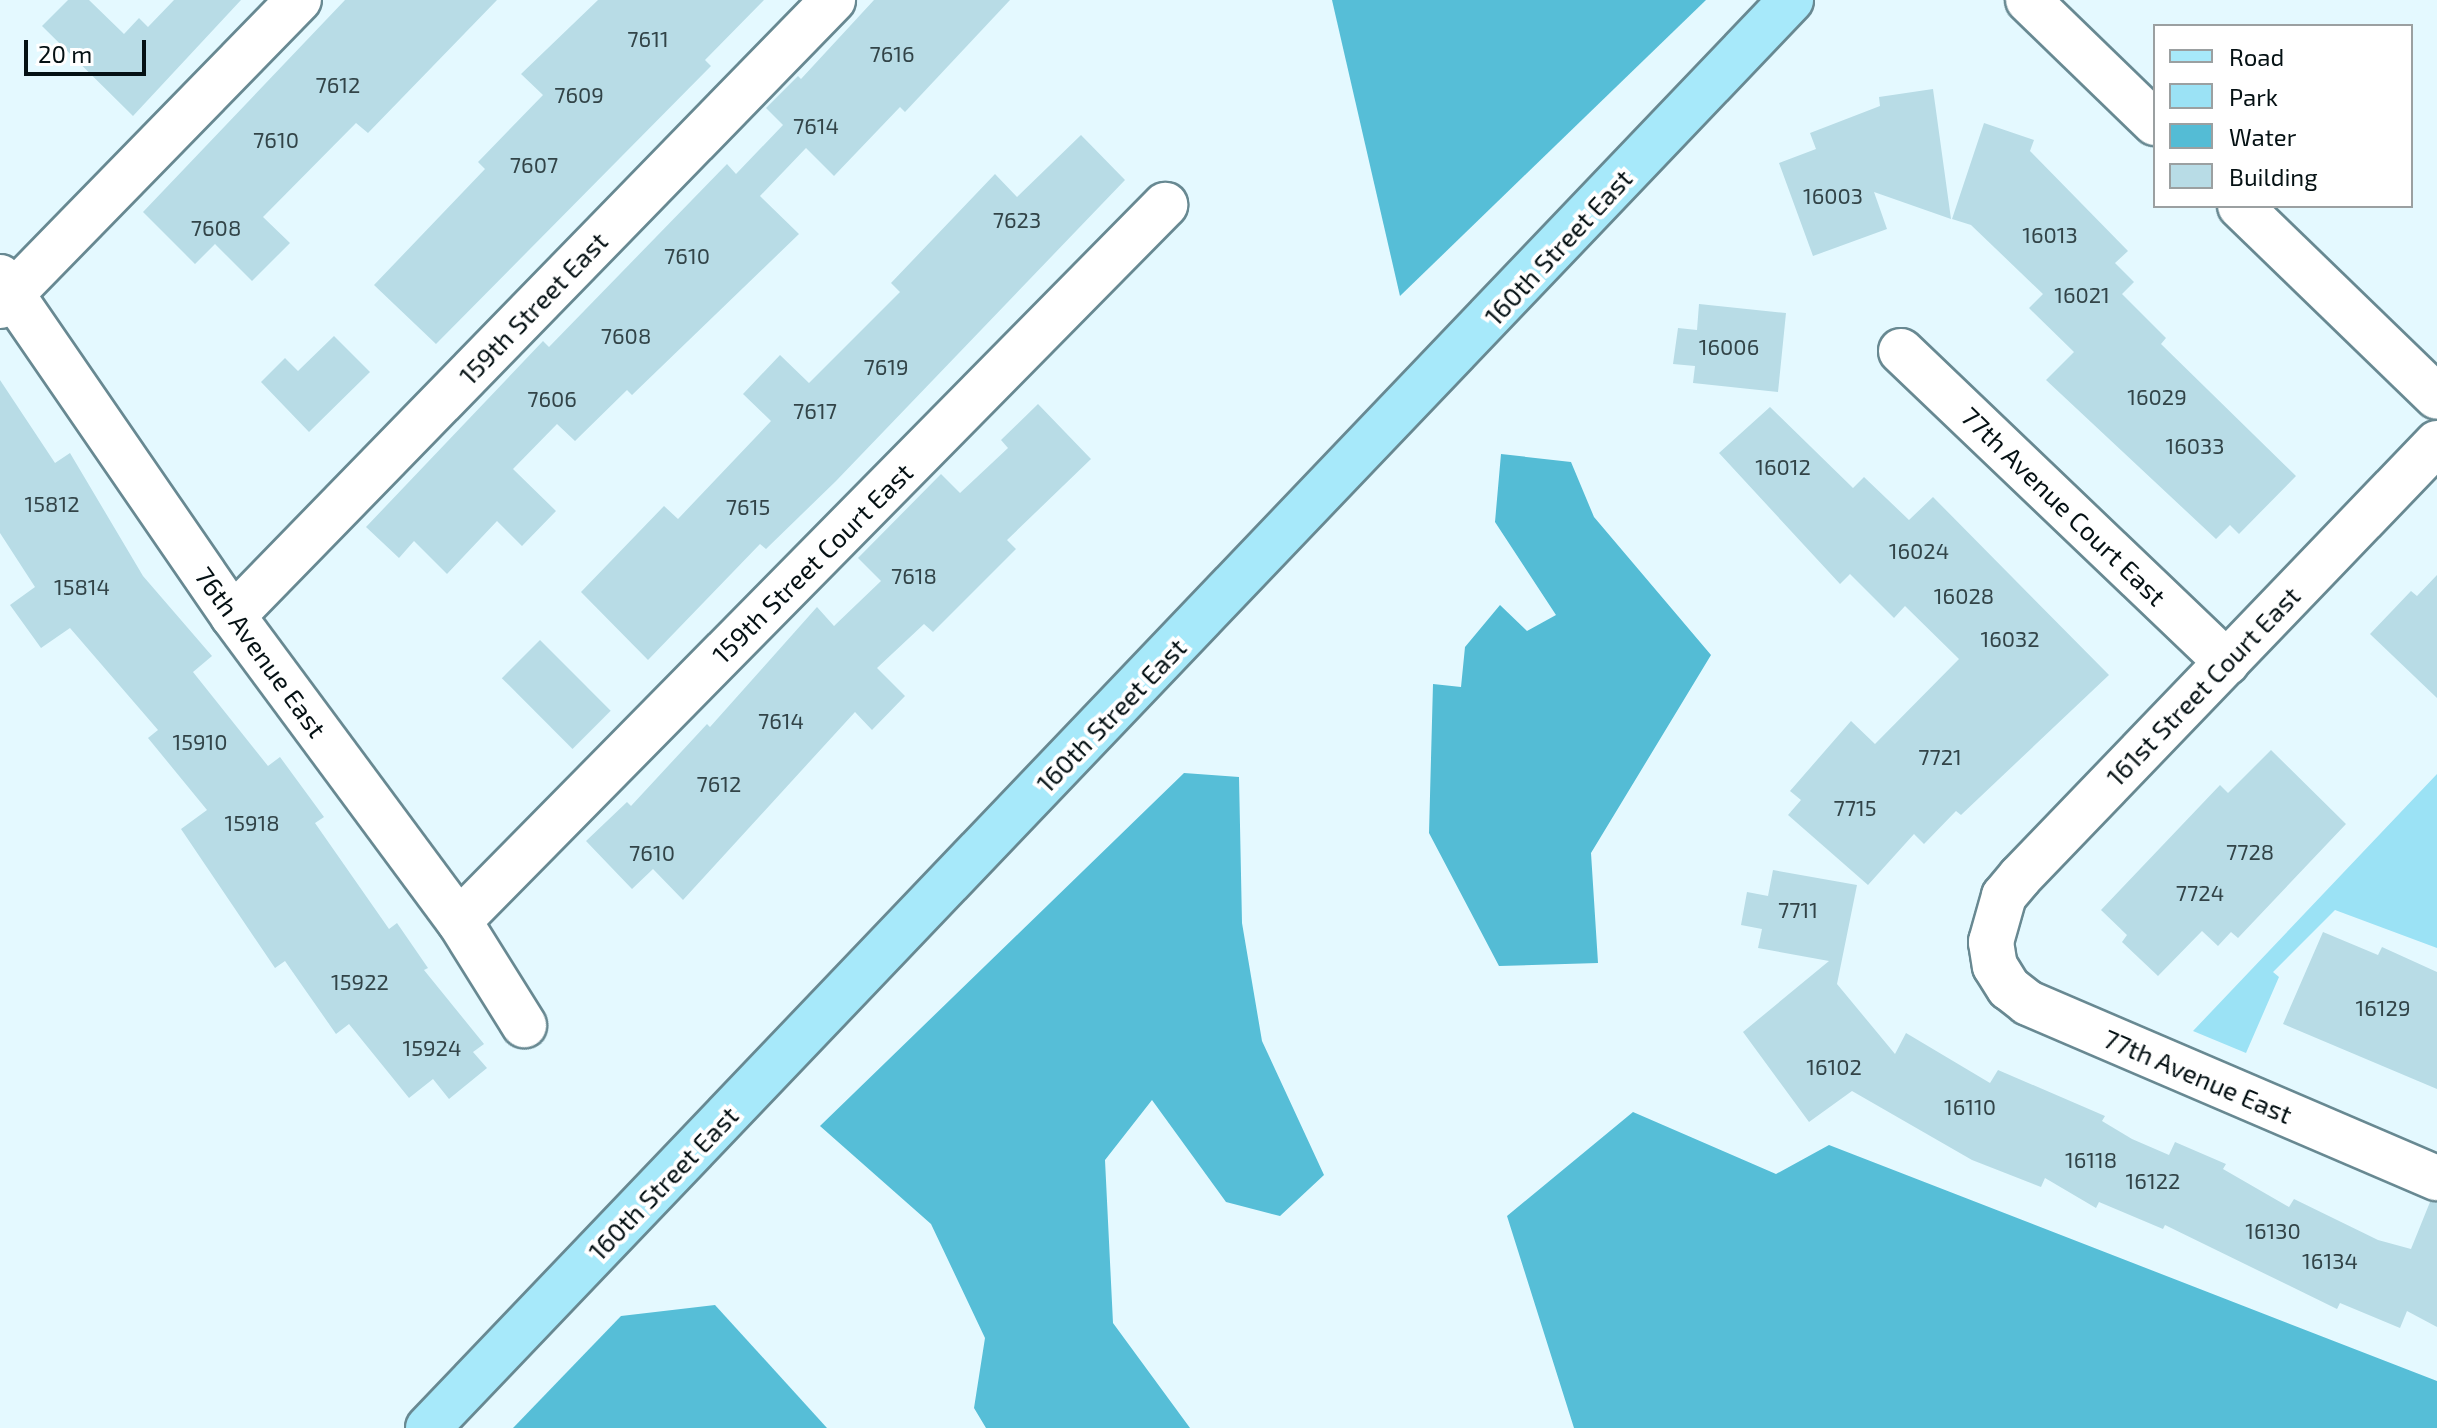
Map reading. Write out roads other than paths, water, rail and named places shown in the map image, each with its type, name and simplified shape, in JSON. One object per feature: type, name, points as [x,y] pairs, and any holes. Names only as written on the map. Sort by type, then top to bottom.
[{"type":"main road","name":"160th Street East","points":[[428,1428],[1791,0]]},
{"type":"street","points":[[4,292],[299,0]]},
{"type":"street","name":"159th Street East","points":[[233,616],[833,0]]},
{"type":"street","points":[[2028,0],[2153,121]]},
{"type":"street","name":"159th Street Court East","points":[[459,921],[1165,205]]},
{"type":"street","points":[[2242,208],[2437,397]]},
{"type":"street","name":"76th Avenue East","points":[[4,292],[233,616],[459,921],[524,1025]]},
{"type":"street","name":"77th Avenue Court East","points":[[1901,351],[2227,662]]},
{"type":"street","name":"161st Street Court East","points":[[1991,942],[2004,896],[2020,877],[2437,443]]},
{"type":"street","name":"77th Avenue East","points":[[1991,942],[1995,966],[2009,988],[2028,1003],[2437,1178]]},
{"type":"water","points":[[1501,454],[1571,462],[1594,517],[1711,655],[1591,853],[1598,963],[1499,966],[1429,833],[1433,684],[1461,687],[1465,647],[1500,605],[1527,631],[1556,615],[1495,522]]}]
